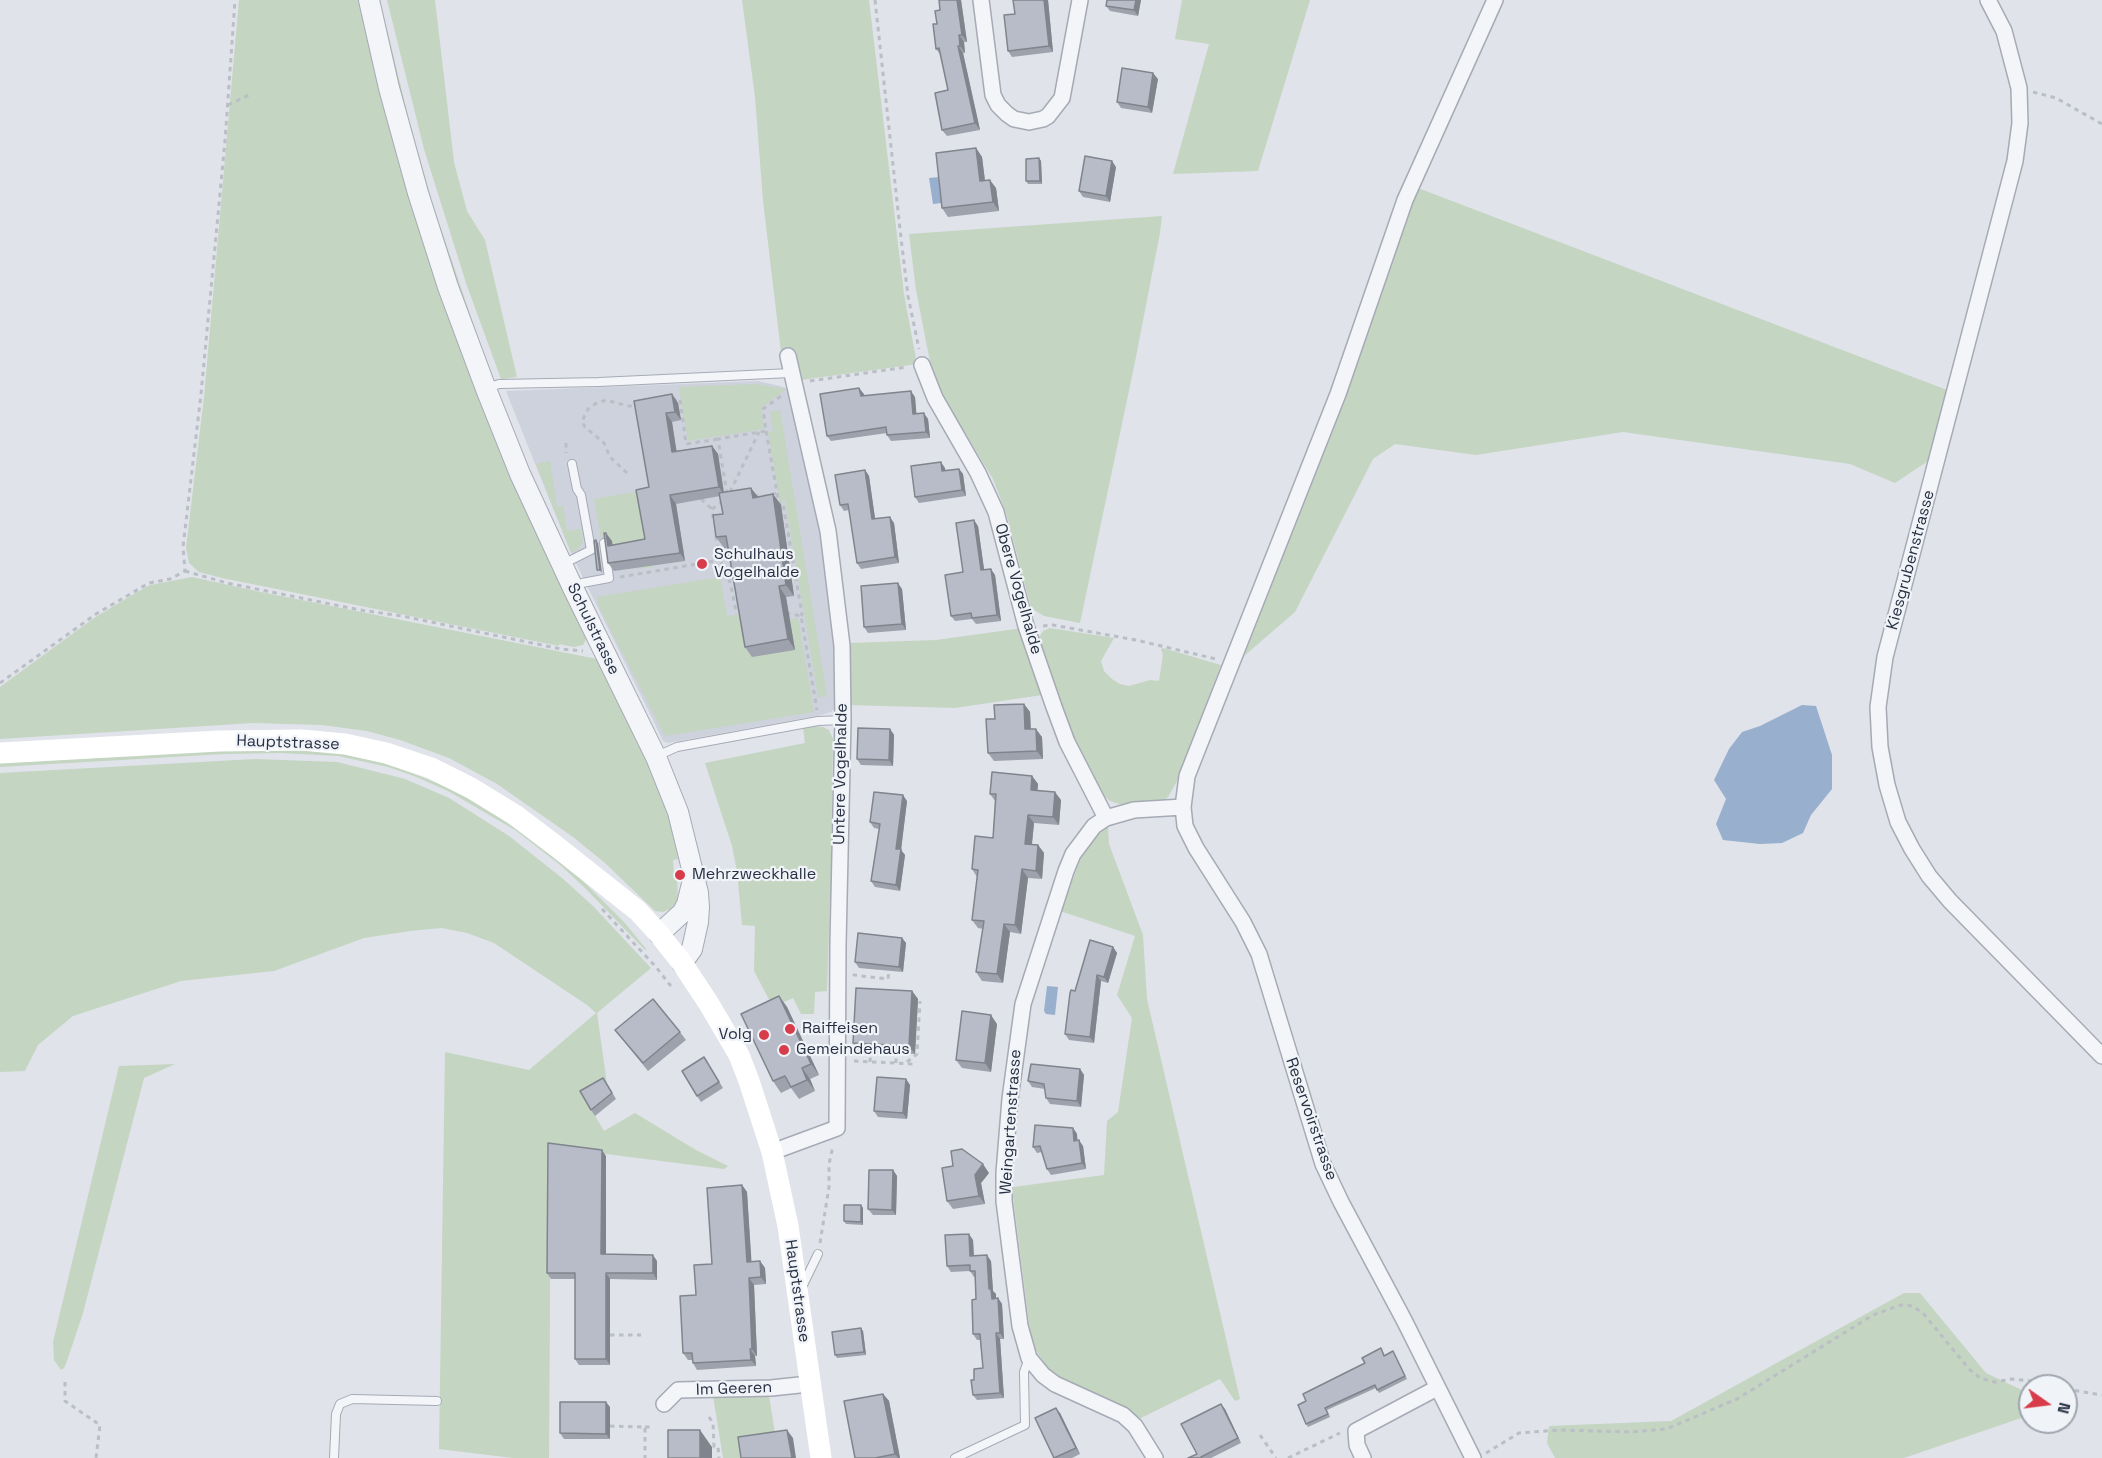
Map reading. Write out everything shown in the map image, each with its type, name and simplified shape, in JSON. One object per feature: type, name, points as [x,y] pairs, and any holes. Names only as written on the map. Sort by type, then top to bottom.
[{"type":"main road","name":"Hauptstrasse","points":[[0,753],[219,741],[302,740],[345,744],[386,753],[430,768],[471,788],[515,815],[580,865],[666,953],[739,1055],[772,1152],[788,1226],[821,1458]]},
{"type":"street","name":"Schulstrasse","points":[[369,0],[389,88],[418,193],[448,287],[486,389],[520,474],[656,757],[678,812],[693,872],[698,893],[698,922],[692,950],[666,953],[690,895],[693,872]]},
{"type":"street","points":[[981,0],[993,95],[998,105],[1007,114],[1014,119],[1029,122],[1048,116],[1062,98],[1080,0]]},
{"type":"street","points":[[1183,807],[1187,776],[1338,394],[1405,200],[1495,0]]},
{"type":"street","name":"Kiesgrubenstrasse","points":[[1988,0],[2004,31],[2019,88],[2020,123],[2015,161],[1886,657],[1878,707],[1880,747],[1887,785],[1898,822],[1929,876],[1950,901],[2102,1056]]},
{"type":"street","name":"Untere Vogelhalde","points":[[788,356],[828,531],[842,646],[837,1128]]},
{"type":"street","name":"Obere Vogelhalde","points":[[922,365],[935,398],[978,473],[996,512],[1026,626],[1067,742],[1106,818]]},
{"type":"street","name":"Weingartenstrasse","points":[[1155,1458],[1135,1426],[1123,1415],[1055,1384],[1029,1358],[1020,1326],[1004,1201],[1004,1173],[1018,1036],[1028,985],[1066,871],[1083,839],[1094,826],[1106,818],[1134,810],[1183,807]]},
{"type":"street","name":"Reservoirstrasse","points":[[1183,807],[1185,826],[1196,848],[1244,922],[1258,954],[1323,1164],[1437,1388],[1479,1456]]},
{"type":"street","points":[[772,1152],[837,1128]]},
{"type":"street","name":"Im Geeren","points":[[664,1404],[678,1390],[771,1388],[809,1384]]},
{"type":"street","points":[[1363,1458],[1357,1445],[1356,1431],[1437,1388]]},
{"type":"lane","points":[[486,389],[499,384],[792,379]]},
{"type":"lane","points":[[562,565],[591,550],[581,495],[577,489],[572,465]]},
{"type":"lane","points":[[573,588],[582,583],[609,578],[604,543]]},
{"type":"lane","points":[[656,757],[677,747],[818,721],[843,720]]},
{"type":"lane","points":[[798,1295],[818,1254]]},
{"type":"lane","points":[[955,1458],[1025,1425],[1024,1372],[1029,1358]]},
{"type":"lane","points":[[334,1458],[336,1414],[340,1404],[352,1399],[436,1401]]},
{"type":"path","points":[[185,571],[183,547],[201,394],[236,0]]},
{"type":"path","points":[[818,721],[783,503],[779,504],[763,409],[788,391],[792,379],[922,365],[908,296],[875,0]]},
{"type":"path","points":[[2019,88],[2056,98],[2102,124]]},
{"type":"path","points":[[228,105],[251,94]]},
{"type":"path","points":[[669,401],[680,399],[686,444],[766,431]]},
{"type":"path","points":[[627,473],[610,457],[604,443],[585,427],[582,421],[588,409],[606,400],[628,406],[639,406]]},
{"type":"path","points":[[712,509],[728,500],[759,432]]},
{"type":"path","points":[[718,439],[728,497]]},
{"type":"path","points":[[566,442],[566,449]]},
{"type":"path","points":[[747,496],[761,497],[777,492]]},
{"type":"path","points":[[700,499],[712,509],[720,560],[730,582],[736,611],[747,609]]},
{"type":"path","points":[[713,518],[721,516]]},
{"type":"path","points":[[609,578],[720,560]]},
{"type":"path","points":[[0,683],[96,614],[149,583],[170,579],[185,571],[227,583],[561,649]]},
{"type":"path","points":[[779,612],[801,616]]},
{"type":"path","points":[[1026,626],[1053,625],[1136,640],[1209,657],[1232,665]]},
{"type":"path","points":[[594,901],[670,985]]},
{"type":"path","points":[[855,969],[854,975],[888,979],[889,971]]},
{"type":"path","points":[[905,1064],[917,1054],[920,1001]]},
{"type":"path","points":[[870,1062],[871,1050]]},
{"type":"path","points":[[852,1051],[852,1061],[914,1064]]},
{"type":"path","points":[[896,1053],[896,1063]]},
{"type":"path","points":[[818,1254],[829,1187],[829,1164],[837,1128]]},
{"type":"path","points":[[1479,1456],[1519,1433],[1559,1430],[1629,1432],[1666,1430],[1737,1400],[1873,1315],[1901,1305],[1912,1306],[1923,1313],[1969,1369],[1980,1378],[1995,1382],[2018,1380]]},
{"type":"path","points":[[610,1335],[641,1335]]},
{"type":"path","points":[[65,1382],[65,1401],[100,1425],[96,1458]]},
{"type":"path","points":[[2078,1391],[2102,1395]]},
{"type":"path","points":[[709,1417],[713,1423],[714,1447],[718,1447],[719,1458]]},
{"type":"path","points":[[610,1426],[653,1427]]},
{"type":"path","points":[[645,1427],[645,1458]]},
{"type":"path","points":[[1288,1458],[1339,1433],[1356,1431]]},
{"type":"path","points":[[1260,1434],[1276,1458]]},
{"type":"shaded area","name":"Schulhaus Vogelhalde","points":[[758,381],[789,389],[824,536],[836,656],[835,708],[821,715],[668,743],[663,741],[570,551],[506,391]]},
{"type":"green space","points":[[239,0],[358,0],[407,180],[587,638],[583,645],[574,647],[559,644],[559,646],[222,578],[199,572],[189,563],[186,548],[204,397]]},
{"type":"green space","points":[[377,0],[380,0],[409,120],[433,205],[491,376],[461,302],[421,176]]},
{"type":"green space","points":[[387,0],[435,0],[454,162],[467,211],[485,240],[517,377],[501,379],[466,283],[424,149]]},
{"type":"green space","points":[[742,0],[869,0],[904,294],[917,364],[801,380],[796,351],[781,352],[763,201],[755,97]]},
{"type":"green space","points":[[1182,0],[1310,0],[1258,171],[1173,174],[1209,44],[1175,39]]},
{"type":"green space","points":[[1418,188],[1947,390],[1928,461],[1895,483],[1850,464],[1623,432],[1476,455],[1395,444],[1373,459],[1295,612],[1244,656],[1338,413],[1404,222]]},
{"type":"green space","points":[[1162,216],[1135,362],[1080,623],[1044,616],[1031,608],[1007,516],[993,479],[941,393],[931,367],[916,290],[909,234]]},
{"type":"green space","points":[[756,384],[786,389],[761,408],[764,429],[688,441],[679,387]]},
{"type":"green space","points":[[780,410],[827,696],[818,697],[785,501],[780,502],[768,432],[773,431],[770,412]]},
{"type":"green space","points":[[550,461],[557,507],[563,506],[567,531],[581,529],[583,542],[576,551],[571,552],[536,464]]},
{"type":"green space","points":[[641,491],[654,567],[637,569],[634,551],[602,543],[594,499]]},
{"type":"green space","points":[[192,577],[597,659],[655,777],[670,819],[678,859],[673,860],[674,874],[677,874],[678,900],[672,908],[663,912],[655,911],[605,863],[573,837],[497,784],[449,758],[367,731],[322,725],[253,723],[0,739],[0,687],[94,618],[132,595],[150,585]]},
{"type":"green space","points":[[720,577],[727,616],[752,613],[755,625],[798,618],[814,712],[665,736],[599,607],[597,597]]},
{"type":"green space","points":[[1023,628],[1042,695],[955,708],[849,705],[848,643],[936,640]]},
{"type":"green space","points":[[1050,628],[1114,638],[1101,661],[1104,671],[1120,684],[1129,686],[1150,680],[1159,681],[1163,655],[1161,649],[1163,648],[1221,665],[1177,781],[1168,797],[1163,801],[1122,805],[1110,801],[1101,793],[1067,724],[1053,684],[1039,638],[1043,631]]},
{"type":"green space","points":[[814,726],[829,730],[833,739],[831,856],[835,857],[834,892],[830,896],[827,991],[815,992],[814,1014],[801,1014],[793,998],[773,1007],[754,971],[755,926],[742,925],[737,871],[732,846],[705,763],[805,743],[803,728]]},
{"type":"green space","points":[[295,750],[340,753],[389,764],[452,789],[498,816],[581,879],[624,922],[647,950],[559,864],[515,830],[448,791],[388,767],[338,756],[281,753],[224,754],[0,767],[0,763],[205,751]]},
{"type":"green space","points":[[255,759],[337,762],[405,779],[449,798],[509,836],[562,878],[593,906],[651,968],[597,1013],[607,1084],[584,1097],[604,1131],[635,1113],[696,1150],[728,1166],[724,1169],[551,1147],[549,1458],[513,1458],[439,1449],[445,1052],[529,1070],[596,1013],[587,1005],[494,943],[467,933],[442,928],[410,931],[364,938],[274,971],[181,981],[73,1016],[38,1045],[25,1071],[0,1072],[0,773]]},
{"type":"green space","points":[[1108,826],[1109,844],[1143,935],[1147,999],[1240,1399],[1235,1401],[1220,1379],[1139,1419],[1121,1405],[1057,1376],[1038,1354],[1031,1339],[1013,1197],[1013,1187],[1104,1175],[1107,1121],[1118,1112],[1132,1018],[1117,995],[1135,936],[1060,911],[1084,851]]},
{"type":"green space","points":[[175,1064],[144,1078],[83,1313],[67,1361],[61,1370],[54,1360],[53,1342],[119,1066]]},
{"type":"green space","points":[[1904,1293],[1920,1293],[1986,1373],[2018,1388],[2018,1419],[1904,1458],[1555,1458],[1547,1443],[1549,1426],[1671,1421]]},
{"type":"green space","points":[[713,1396],[769,1396],[776,1439],[744,1458],[723,1458]]},
{"type":"water","points":[[939,177],[942,203],[933,204],[929,178]]},
{"type":"water","points":[[1802,705],[1816,706],[1832,755],[1832,789],[1811,815],[1803,833],[1782,843],[1760,844],[1723,840],[1716,824],[1726,799],[1714,780],[1729,749],[1742,732],[1760,726]]},
{"type":"water","points":[[1047,986],[1058,987],[1055,1015],[1046,1014],[1044,1011]]},
{"type":"building","points":[[939,0],[957,0],[962,35],[959,35],[960,46],[958,46],[975,123],[942,130],[935,93],[948,90],[939,48],[936,49],[933,24],[937,24],[935,11],[940,10]]},
{"type":"building","points":[[1013,0],[1044,0],[1049,46],[1008,51],[1004,15],[1015,14]]},
{"type":"building","points":[[1107,0],[1136,0],[1134,10],[1106,6]]},
{"type":"building","points":[[1122,68],[1153,73],[1148,107],[1117,102]]},
{"type":"building","points":[[976,148],[980,181],[990,180],[993,202],[942,208],[936,153]]},
{"type":"building","points":[[1085,156],[1112,161],[1106,196],[1079,191]]},
{"type":"building","points":[[1039,158],[1040,181],[1026,181],[1026,159]]},
{"type":"building","points":[[859,388],[861,396],[911,391],[913,414],[924,413],[926,432],[887,435],[886,427],[827,436],[820,394]]},
{"type":"building","points":[[672,394],[675,412],[666,413],[672,452],[712,446],[719,487],[670,495],[680,553],[608,563],[604,533],[606,533],[608,546],[645,539],[636,490],[649,487],[634,401]]},
{"type":"building","points":[[941,462],[942,471],[959,469],[962,490],[915,497],[911,466]]},
{"type":"building","points":[[865,470],[872,519],[890,517],[895,557],[857,563],[848,504],[840,505],[835,475]]},
{"type":"building","points":[[751,488],[753,498],[773,494],[786,585],[779,586],[788,639],[745,647],[726,536],[716,537],[713,515],[723,514],[719,493]]},
{"type":"building","points":[[974,520],[981,570],[991,569],[997,615],[972,618],[971,613],[951,616],[945,575],[963,572],[956,523]]},
{"type":"building","points":[[596,540],[600,570],[597,570],[594,541]]},
{"type":"building","points":[[898,583],[902,624],[864,627],[861,586]]},
{"type":"building","points":[[1024,704],[1025,729],[1036,729],[1037,751],[988,753],[986,719],[995,719],[994,705]]},
{"type":"building","points":[[858,728],[890,729],[889,760],[857,759]]},
{"type":"building","points":[[992,772],[1032,776],[1031,790],[1055,792],[1053,817],[1028,815],[1025,844],[1038,845],[1036,871],[1022,869],[1015,925],[1004,924],[997,974],[976,972],[984,921],[972,920],[978,870],[972,869],[975,836],[993,838],[996,794],[990,794]]},
{"type":"building","points":[[874,792],[903,795],[896,849],[901,849],[896,885],[871,881],[880,824],[870,822]]},
{"type":"building","points":[[858,933],[902,938],[899,967],[855,962]]},
{"type":"building","points":[[1090,940],[1113,947],[1104,977],[1097,975],[1090,1037],[1065,1034],[1070,993],[1071,990],[1075,991]]},
{"type":"building","points":[[856,988],[912,991],[909,1046],[853,1043]]},
{"type":"building","name":"Gemeindehaus","points":[[779,996],[811,1064],[802,1068],[807,1080],[791,1087],[785,1076],[773,1081],[741,1014]]},
{"type":"building","points":[[653,999],[680,1032],[643,1063],[615,1030]]},
{"type":"building","points":[[962,1011],[991,1015],[985,1063],[956,1060]]},
{"type":"building","points":[[704,1057],[719,1082],[697,1096],[682,1071]]},
{"type":"building","points":[[1031,1064],[1080,1069],[1077,1101],[1046,1098],[1044,1084],[1028,1081]]},
{"type":"building","points":[[877,1077],[906,1079],[903,1113],[874,1111]]},
{"type":"building","points":[[603,1078],[612,1093],[591,1110],[580,1091]]},
{"type":"building","points":[[1035,1125],[1073,1128],[1074,1141],[1079,1140],[1082,1163],[1047,1169],[1040,1146],[1033,1147]]},
{"type":"building","points":[[548,1143],[602,1150],[601,1254],[653,1255],[653,1273],[606,1273],[606,1359],[575,1359],[575,1273],[547,1273]]},
{"type":"building","points":[[962,1149],[983,1164],[975,1175],[979,1196],[947,1201],[942,1168],[953,1166],[951,1151]]},
{"type":"building","points":[[869,1170],[893,1170],[892,1210],[868,1209]]},
{"type":"building","points":[[742,1185],[747,1262],[760,1261],[761,1277],[749,1278],[751,1360],[693,1363],[692,1353],[683,1353],[680,1296],[696,1295],[694,1265],[712,1264],[707,1188]]},
{"type":"building","points":[[844,1205],[861,1205],[861,1222],[844,1221]]},
{"type":"building","points":[[969,1234],[970,1256],[987,1255],[989,1289],[991,1289],[992,1299],[998,1298],[1000,1333],[996,1333],[1000,1393],[973,1395],[971,1380],[974,1380],[974,1369],[983,1368],[980,1334],[973,1334],[972,1300],[976,1299],[975,1271],[970,1271],[970,1265],[947,1266],[945,1235]]},
{"type":"building","points":[[861,1328],[864,1352],[835,1355],[832,1332]]},
{"type":"building","points":[[1381,1348],[1384,1356],[1393,1351],[1405,1376],[1377,1390],[1375,1385],[1325,1408],[1328,1414],[1306,1424],[1298,1405],[1306,1401],[1303,1394],[1365,1363],[1362,1358]]},
{"type":"building","points":[[883,1394],[895,1454],[875,1458],[855,1458],[844,1401]]},
{"type":"building","points":[[560,1402],[606,1402],[606,1434],[560,1433]]},
{"type":"building","points":[[1221,1404],[1238,1438],[1201,1458],[1188,1458],[1197,1454],[1181,1424]]},
{"type":"building","points":[[1056,1408],[1076,1448],[1054,1458],[1035,1418]]},
{"type":"building","points":[[668,1430],[700,1430],[700,1458],[668,1458]]},
{"type":"building","points":[[787,1430],[792,1458],[741,1458],[738,1437]]},
{"type":"place","name":"Schulhaus Vogelhalde","points":[[702,564]]},
{"type":"place","name":"Mehrzweckhalle","points":[[680,875]]},
{"type":"place","name":"Raiffeisen","points":[[790,1029]]},
{"type":"place","name":"Volg","points":[[764,1035]]},
{"type":"place","name":"Gemeindehaus","points":[[784,1050]]}]
